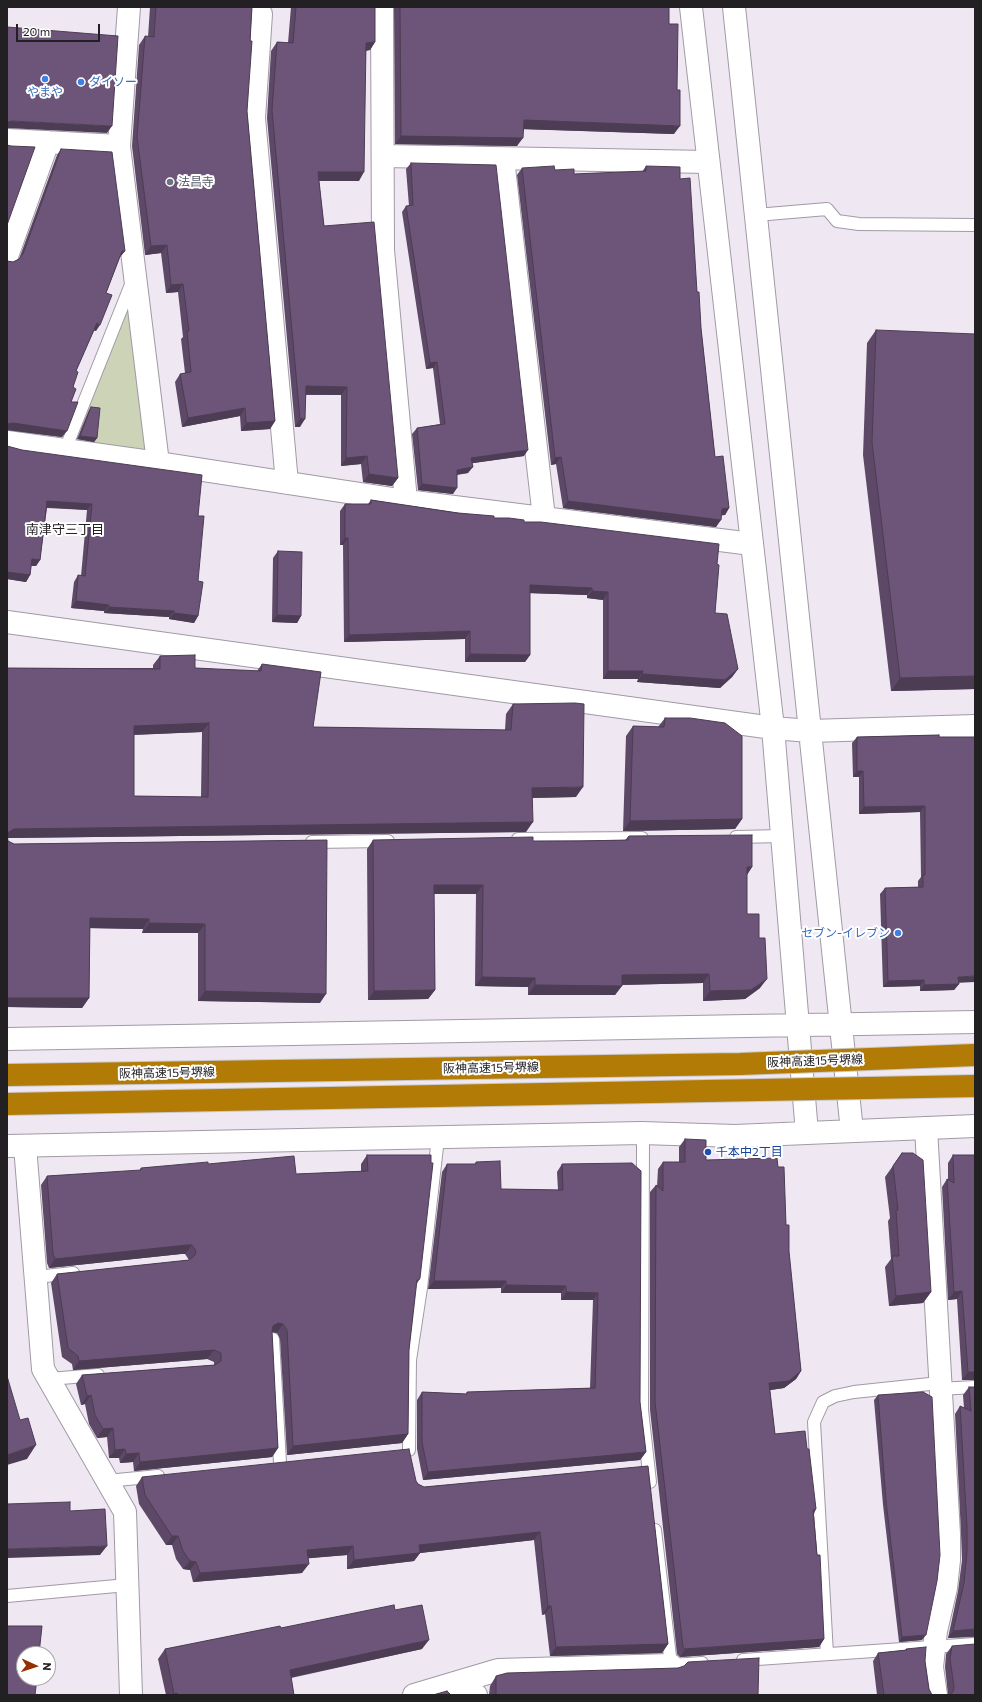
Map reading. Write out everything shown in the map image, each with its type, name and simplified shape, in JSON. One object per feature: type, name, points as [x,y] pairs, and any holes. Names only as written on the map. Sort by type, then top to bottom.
[{"type":"highway","name":"阪神高速15号堺線","points":[[7,1075],[740,1064],[975,1055]]},
{"type":"highway","points":[[7,1104],[975,1086]]},
{"type":"street","points":[[129,7],[119,146],[158,463]]},
{"type":"street","points":[[382,7],[383,250],[406,501]]},
{"type":"street","points":[[691,7],[773,728],[807,1133]]},
{"type":"street","points":[[734,7],[852,1131]]},
{"type":"street","points":[[261,14],[254,118],[287,483]]},
{"type":"street","points":[[7,140],[119,146]]},
{"type":"street","points":[[7,256],[48,142]]},
{"type":"street","points":[[383,156],[708,162]]},
{"type":"street","points":[[503,158],[544,518]]},
{"type":"street","points":[[7,442],[158,463],[406,501],[752,544]]},
{"type":"street","points":[[7,622],[773,728],[810,731],[975,726]]},
{"type":"street","points":[[7,1040],[840,1023],[975,1022]]},
{"type":"street","points":[[132,1695],[125,1512],[44,1369],[36,1277],[16,1146],[642,1133],[734,1136],[975,1126]]},
{"type":"street","points":[[926,1128],[949,1560],[946,1588],[934,1646],[932,1667],[936,1695]]},
{"type":"street","points":[[414,1695],[455,1689],[498,1670],[671,1665]]},
{"type":"street","points":[[455,1689],[476,1695]]},
{"type":"lane","points":[[756,215],[827,209],[837,221],[859,224],[975,225]]},
{"type":"lane","points":[[66,450],[135,276]]},
{"type":"lane","points":[[725,837],[782,836]]},
{"type":"lane","points":[[510,839],[654,838]]},
{"type":"lane","points":[[302,842],[398,841]]},
{"type":"lane","points":[[642,1133],[642,1410],[644,1467],[651,1491]]},
{"type":"lane","points":[[412,1465],[409,1450],[410,1360],[438,1138]]},
{"type":"lane","points":[[36,1277],[82,1272]]},
{"type":"lane","points":[[273,1339],[276,1464],[295,1462]]},
{"type":"lane","points":[[50,1379],[113,1374]]},
{"type":"lane","points":[[827,1654],[814,1437],[814,1422],[823,1402],[835,1396],[854,1392],[939,1386],[975,1387]]},
{"type":"lane","points":[[394,1451],[409,1450]]},
{"type":"lane","points":[[107,1481],[170,1475]]},
{"type":"lane","points":[[654,1515],[671,1665],[718,1662]]},
{"type":"lane","points":[[7,1596],[128,1585]]},
{"type":"lane","points":[[733,1661],[975,1644]]},
{"type":"green space","points":[[124,307],[135,310],[147,455],[79,444],[83,410]]},
{"type":"building","points":[[156,7],[252,7],[250,41],[252,41],[247,111],[275,421],[246,423],[245,408],[188,418],[180,374],[191,372],[187,331],[189,331],[183,284],[171,285],[167,245],[151,246],[137,137],[145,36],[154,37]]},
{"type":"building","points":[[296,7],[375,7],[375,42],[366,43],[364,172],[318,172],[324,226],[374,222],[398,478],[369,474],[367,456],[346,458],[347,387],[306,386],[305,419],[300,419],[272,110],[277,42],[293,43]]},
{"type":"building","points":[[400,7],[669,7],[669,24],[678,24],[677,90],[680,90],[680,126],[524,120],[523,138],[401,136]]},
{"type":"building","points":[[7,27],[118,36],[112,126],[7,122]]},
{"type":"building","points":[[7,145],[35,147],[7,225]]},
{"type":"building","points":[[61,149],[112,152],[125,251],[122,251],[106,293],[112,295],[100,325],[97,323],[76,371],[78,372],[73,387],[76,389],[71,402],[78,402],[67,431],[13,423],[7,424],[7,261],[13,262],[19,259],[23,254]]},
{"type":"building","points":[[411,163],[496,165],[528,450],[471,458],[473,467],[457,470],[457,488],[422,484],[417,428],[445,424],[437,362],[430,363],[406,206],[413,205]]},
{"type":"building","points":[[554,166],[555,170],[574,169],[574,174],[646,171],[646,166],[680,167],[680,179],[690,178],[697,292],[699,292],[701,328],[715,457],[723,456],[729,508],[722,509],[721,520],[568,501],[561,457],[555,458],[522,168]]},
{"type":"building","points":[[876,330],[975,334],[975,676],[900,678],[872,442]]},
{"type":"building","points":[[91,407],[100,408],[97,438],[80,436]]},
{"type":"building","points":[[7,446],[22,450],[202,475],[198,516],[204,516],[198,581],[203,582],[198,616],[174,613],[174,611],[109,607],[109,605],[76,601],[78,575],[85,576],[92,504],[47,501],[40,560],[32,559],[30,575],[7,572]]},
{"type":"building","points":[[371,500],[458,513],[494,516],[494,518],[524,520],[524,522],[541,522],[719,544],[717,564],[719,565],[715,613],[727,614],[738,669],[725,680],[642,674],[643,671],[608,671],[608,592],[592,591],[592,588],[530,585],[530,655],[470,654],[470,631],[349,635],[348,538],[345,538],[345,504],[371,504]]},
{"type":"building","points":[[278,551],[302,552],[301,616],[277,615]]},
{"type":"building","points":[[195,655],[195,668],[261,671],[262,664],[321,672],[313,727],[511,730],[513,704],[584,704],[583,787],[532,788],[533,822],[14,829],[7,833],[7,668],[160,669],[160,656]],"holes":[[[209,723],[208,797],[134,796],[134,726]]]},
{"type":"building","points":[[665,718],[690,718],[725,723],[742,736],[742,819],[630,821],[633,726],[664,727]]},
{"type":"building","points":[[939,735],[939,737],[975,737],[975,976],[958,977],[959,984],[924,985],[924,980],[888,981],[885,888],[923,887],[923,875],[925,875],[925,806],[864,807],[863,771],[857,771],[857,737]]},
{"type":"building","points":[[7,833],[8,841],[14,844],[327,840],[326,994],[205,991],[205,924],[149,923],[149,919],[90,918],[89,998],[7,998]]},
{"type":"building","points":[[752,835],[752,867],[747,867],[747,914],[759,914],[759,938],[765,938],[767,979],[751,990],[710,991],[709,974],[622,975],[622,986],[535,985],[535,978],[482,977],[483,885],[434,885],[435,990],[374,991],[373,840],[533,837],[533,841],[580,841],[628,840],[629,836]]},
{"type":"building","points":[[685,1139],[706,1140],[706,1160],[777,1158],[778,1167],[784,1167],[786,1225],[789,1225],[789,1251],[801,1371],[789,1381],[769,1383],[775,1434],[805,1431],[807,1449],[809,1449],[816,1509],[813,1510],[817,1555],[820,1555],[824,1639],[685,1649],[683,1647],[655,1402],[656,1185],[663,1191],[663,1162],[685,1162]]},
{"type":"building","points":[[902,1153],[913,1153],[923,1160],[931,1292],[896,1296],[892,1256],[899,1256],[896,1210],[898,1210],[893,1166]]},
{"type":"building","points":[[367,1155],[431,1155],[431,1163],[433,1163],[420,1278],[417,1280],[409,1350],[408,1434],[293,1446],[287,1330],[283,1324],[278,1323],[273,1326],[272,1331],[278,1448],[140,1462],[139,1453],[126,1454],[125,1449],[115,1450],[113,1428],[103,1429],[95,1415],[91,1395],[87,1396],[82,1375],[215,1365],[221,1361],[221,1353],[214,1350],[79,1361],[78,1356],[68,1348],[57,1274],[189,1260],[195,1255],[196,1251],[192,1245],[187,1245],[55,1259],[53,1254],[47,1176],[141,1170],[141,1168],[208,1162],[208,1164],[294,1156],[296,1174],[368,1171]]},
{"type":"building","points":[[953,1155],[975,1155],[975,1372],[968,1372],[962,1291],[954,1292],[947,1179],[954,1183]]},
{"type":"building","points":[[500,1161],[501,1189],[563,1190],[562,1164],[632,1163],[641,1171],[640,1402],[646,1452],[428,1472],[422,1442],[422,1392],[467,1394],[467,1392],[595,1388],[598,1293],[566,1292],[566,1286],[506,1285],[506,1281],[434,1281],[447,1164],[476,1164],[476,1162]]},
{"type":"building","points":[[7,1376],[20,1420],[28,1418],[36,1445],[7,1455]]},
{"type":"building","points":[[969,1387],[975,1387],[975,1629],[953,1631],[964,1583],[967,1552],[967,1526],[960,1406],[971,1411]]},
{"type":"building","points":[[923,1392],[932,1397],[940,1555],[937,1581],[926,1635],[902,1637],[886,1501],[878,1395]]},
{"type":"building","points":[[409,1449],[416,1481],[424,1487],[648,1466],[668,1644],[556,1647],[551,1606],[548,1606],[540,1532],[419,1545],[420,1553],[354,1560],[353,1546],[307,1550],[309,1564],[200,1573],[196,1562],[190,1561],[183,1551],[178,1536],[172,1536],[145,1495],[142,1477]]},
{"type":"building","points":[[70,1502],[70,1511],[105,1509],[107,1546],[7,1549],[7,1504]]},
{"type":"building","points":[[394,1605],[395,1610],[422,1605],[429,1640],[290,1670],[294,1695],[174,1694],[165,1649],[280,1626],[281,1628]]},
{"type":"building","points":[[7,1626],[42,1626],[40,1646],[16,1646],[16,1686],[36,1686],[35,1695],[7,1695]]},
{"type":"building","points":[[975,1644],[975,1695],[950,1695],[953,1692],[954,1686],[950,1659],[952,1646]]},
{"type":"building","points":[[926,1647],[925,1661],[929,1689],[932,1695],[884,1695],[878,1653]]},
{"type":"building","points":[[759,1658],[758,1695],[496,1695],[496,1676],[507,1673],[678,1668],[684,1666],[688,1662]]},
{"type":"building","points":[[447,1691],[451,1695],[433,1695]]},
{"type":"place","name":"やまや","points":[[45,79]]},
{"type":"place","name":"ダイソー","points":[[81,82]]},
{"type":"place","name":"法昌寺","points":[[170,182]]},
{"type":"place","name":"セブン-イレブン","points":[[898,933]]},
{"type":"place","name":"千本中2丁目","points":[[708,1152]]},
{"type":"district","name":"南津守三丁目","points":[[65,530]]}]
